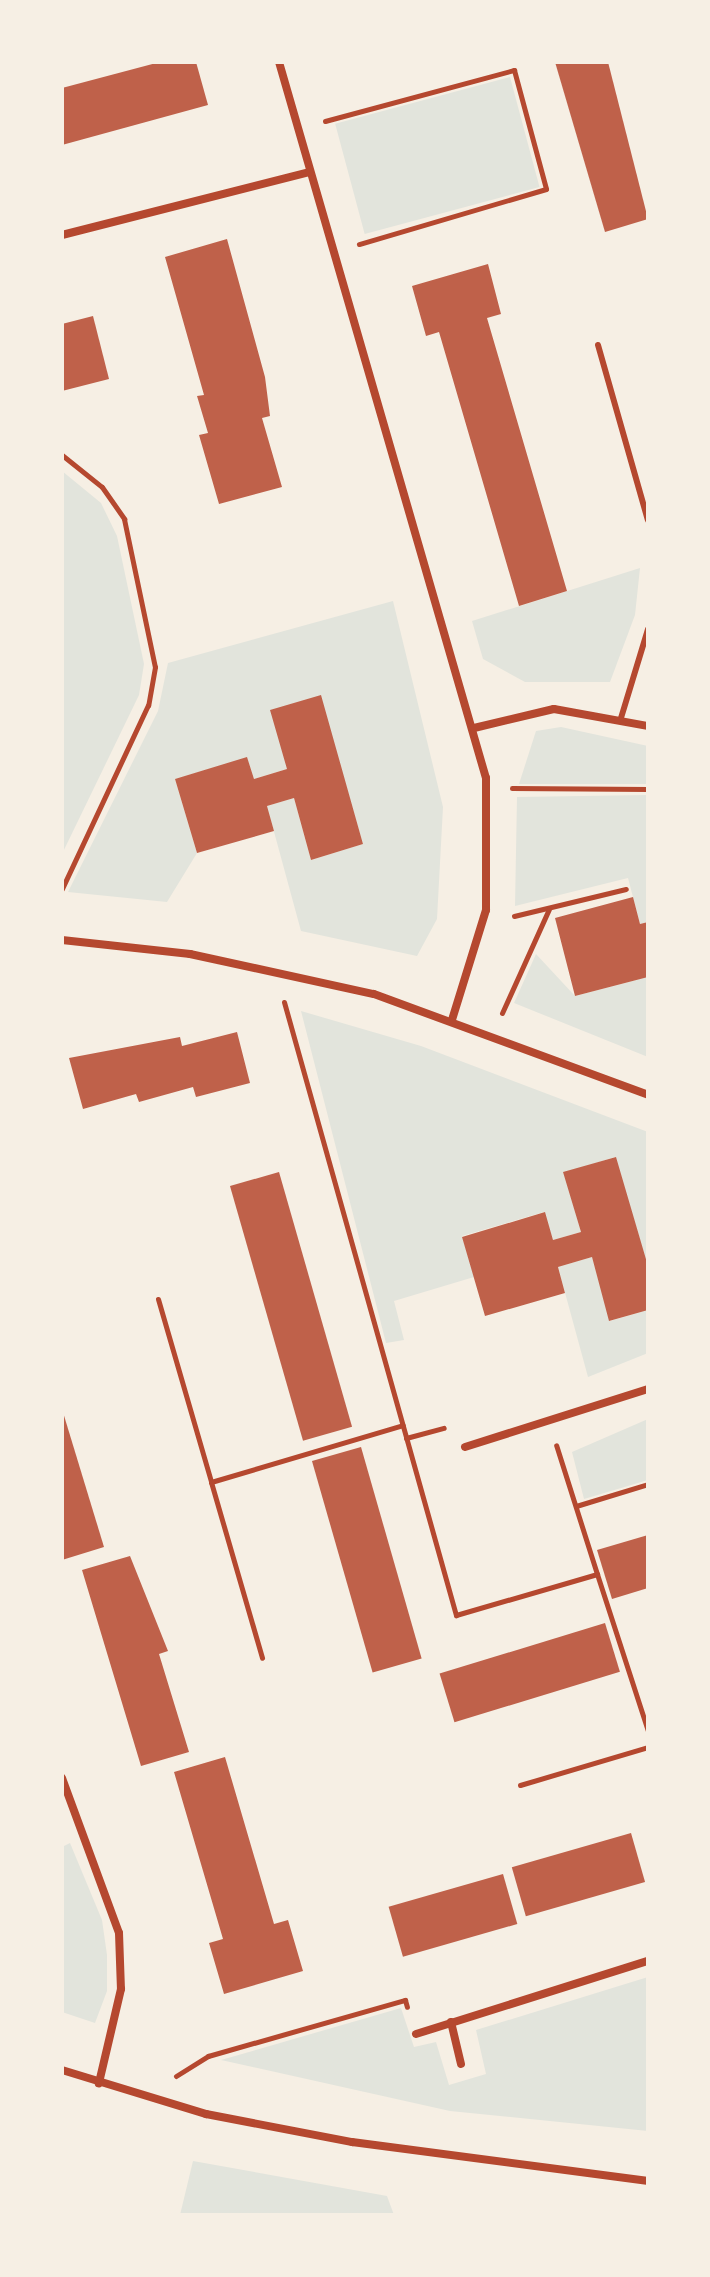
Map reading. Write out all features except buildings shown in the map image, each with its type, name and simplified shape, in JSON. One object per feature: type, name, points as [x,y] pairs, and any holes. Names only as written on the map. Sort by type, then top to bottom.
[{"type":"street","points":[[279,62],[474,728],[487,788],[483,924],[452,1020]]},
{"type":"street","points":[[62,235],[309,172]]},
{"type":"street","points":[[474,728],[554,709],[621,718],[648,726]]},
{"type":"street","points":[[62,940],[275,970],[452,1020],[648,1095]]},
{"type":"street","points":[[465,1447],[648,1389]]},
{"type":"street","points":[[62,1778],[119,1933],[121,1989],[99,2083]]},
{"type":"street","points":[[416,2034],[648,1961]]},
{"type":"street","points":[[451,2022],[461,2064]]},
{"type":"street","points":[[62,2070],[145,2096],[352,2142],[648,2181]]},
{"type":"lane","points":[[598,345],[648,520]]},
{"type":"lane","points":[[621,718],[648,629]]},
{"type":"path","points":[[297,128],[514,70],[546,189],[333,252]]},
{"type":"path","points":[[62,455],[102,487],[124,519],[155,667],[148,705],[62,889]]},
{"type":"path","points":[[487,788],[648,789]]},
{"type":"path","points":[[483,924],[626,889]]},
{"type":"path","points":[[492,1034],[549,908]]},
{"type":"path","points":[[275,970],[456,1615],[597,1574]]},
{"type":"path","points":[[158,1299],[262,1658]]},
{"type":"path","points":[[549,1422],[597,1574],[645,1709],[648,1731]]},
{"type":"path","points":[[211,1482],[403,1425]]},
{"type":"path","points":[[576,1506],[648,1484]]},
{"type":"path","points":[[520,1785],[648,1747]]},
{"type":"path","points":[[145,2096],[208,2056],[405,2000],[416,2034]]},
{"type":"shaded area","points":[[510,77],[540,187],[365,234],[335,124]]},
{"type":"shaded area","points":[[62,471],[101,503],[117,536],[144,664],[139,695],[62,854]]},
{"type":"shaded area","points":[[640,568],[635,615],[610,682],[525,682],[483,659],[472,621]]},
{"type":"shaded area","points":[[393,601],[443,807],[437,919],[417,956],[301,931],[267,806],[294,798],[311,860],[363,844],[320,696],[287,769],[254,779],[247,758],[175,779],[197,853],[167,902],[68,892],[158,711],[168,663]]},
{"type":"shaded area","points":[[561,727],[648,746],[648,784],[519,784],[536,731]]},
{"type":"shaded area","points":[[648,795],[648,922],[640,924],[628,878],[515,906],[517,797]]},
{"type":"shaded area","points":[[536,954],[575,996],[648,977],[648,1057],[514,1003]]},
{"type":"shaded area","points":[[301,1011],[421,1046],[648,1132],[648,1266],[615,1157],[564,1173],[581,1232],[553,1240],[544,1212],[462,1236],[474,1277],[394,1301],[404,1340],[386,1343]]},
{"type":"shaded area","points":[[592,1257],[610,1321],[648,1310],[648,1353],[588,1377],[558,1267]]},
{"type":"shaded area","points":[[648,1419],[648,1480],[584,1499],[572,1452]]},
{"type":"shaded area","points":[[70,1843],[102,1920],[107,1955],[107,1991],[95,2023],[62,2012],[62,1847]]},
{"type":"shaded area","points":[[648,1977],[648,2131],[450,2111],[221,2060],[401,2008],[414,2047],[436,2042],[449,2085],[486,2074],[476,2030]]},
{"type":"shaded area","points":[[193,2161],[387,2196],[394,2215],[180,2215]]}]
